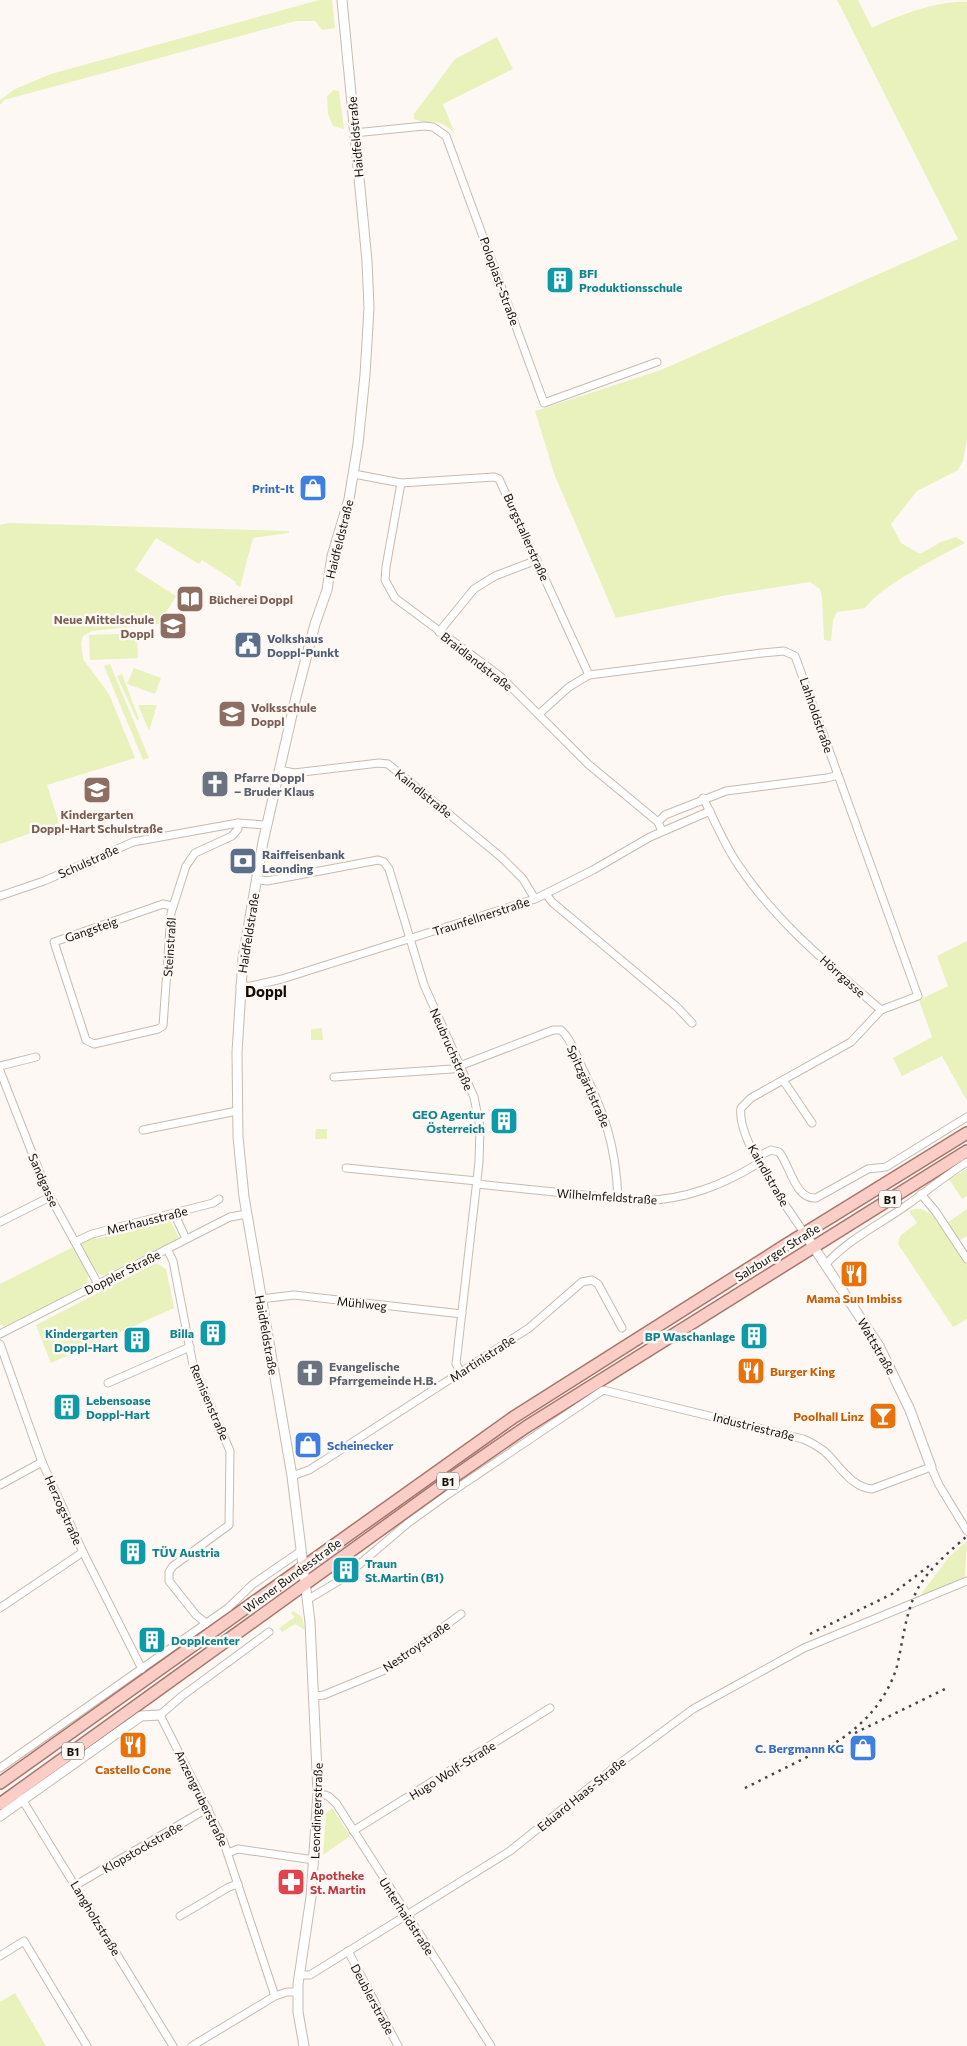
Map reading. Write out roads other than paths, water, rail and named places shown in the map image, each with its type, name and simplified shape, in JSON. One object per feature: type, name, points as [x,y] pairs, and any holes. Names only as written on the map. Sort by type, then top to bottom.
[{"type":"main road","name":"Salzburger Straße","points":[[586,1370],[967,1133]]},
{"type":"main road","name":"Salzburger Straße","points":[[598,1387],[813,1246],[967,1151]]},
{"type":"main road","name":"Wiener Bundesstraße","points":[[0,1804],[20,1796],[304,1575],[514,1417],[586,1370]]},
{"type":"main road","name":"Wiener Bundesstraße","points":[[0,1783],[304,1575],[375,1534],[456,1476],[598,1387]]},
{"type":"main road","points":[[0,1777],[34,1760]]},
{"type":"street","name":"Haidfeldstraße","points":[[304,1575],[292,1476],[261,1299],[239,1157],[237,1034],[240,986],[266,825],[296,697],[315,624],[327,590],[332,556],[345,514],[354,474],[365,375],[369,308],[342,0]]},
{"type":"street","name":"Poloplast-Straße","points":[[354,133],[433,126],[446,136],[544,403],[657,362]]},
{"type":"street","name":"Burgstallerstraße","points":[[354,474],[401,483],[494,477],[499,479],[589,675]]},
{"type":"street","name":"Braidlandstraße","points":[[401,483],[385,580],[394,598],[500,676],[588,764],[658,822],[662,831]]},
{"type":"street","points":[[439,632],[474,589],[484,582],[537,560]]},
{"type":"street","name":"Lahholdstraße","points":[[539,714],[569,687],[589,675],[762,653],[784,651],[791,653],[798,661],[918,996],[881,1010]]},
{"type":"street","name":"Kaindlstraße","points":[[280,770],[294,772],[379,762],[388,764],[501,857],[523,879],[535,899]]},
{"type":"street","points":[[658,822],[665,815],[703,798],[738,788],[827,778],[838,774]]},
{"type":"street","name":"Hörrgasse","points":[[703,798],[736,862],[765,901],[838,972],[881,1010]]},
{"type":"street","name":"Traunfellnerstraße","points":[[240,986],[251,986],[282,979],[535,899],[662,831],[710,811]]},
{"type":"street","name":"Schulstraße","points":[[0,896],[44,881],[133,842],[238,823],[266,825]]},
{"type":"street","name":"Steinstraßl","points":[[89,1043],[94,1044],[163,1026],[172,906],[191,856],[232,836],[238,828],[238,823]]},
{"type":"street","name":"Neubruchstraße","points":[[256,879],[268,880],[381,860],[389,869],[424,985],[478,1111],[480,1146],[477,1183],[456,1364],[461,1372]]},
{"type":"street","points":[[546,894],[552,902],[677,1007],[692,1023]]},
{"type":"street","name":"Gangsteig","points":[[89,1043],[86,1040],[54,942],[163,904],[172,906]]},
{"type":"street","points":[[812,1123],[783,1080],[851,1042],[881,1010]]},
{"type":"street","name":"Spitzgärtlstraße","points":[[334,1077],[437,1071],[460,1066],[553,1030],[561,1030],[597,1098],[610,1132],[617,1177],[618,1199]]},
{"type":"street","points":[[0,1066],[36,1057]]},
{"type":"street","name":"Sandgasse","points":[[0,1071],[50,1197],[98,1284]]},
{"type":"street","name":"Kaindlstraße","points":[[783,1080],[744,1103],[740,1114],[746,1134],[758,1160],[805,1234]]},
{"type":"street","points":[[143,1130],[237,1110]]},
{"type":"street","points":[[758,1160],[771,1150],[780,1152],[789,1165],[794,1181],[800,1190],[808,1197],[816,1198],[868,1169],[886,1167],[967,1117]]},
{"type":"street","name":"Wilhelmfeldstraße","points":[[346,1168],[650,1201],[688,1196],[730,1181],[758,1160]]},
{"type":"street","points":[[826,1264],[842,1246],[967,1162]]},
{"type":"street","points":[[921,1194],[936,1212],[967,1259]]},
{"type":"street","points":[[0,1222],[50,1197]]},
{"type":"street","name":"Merhausstraße","points":[[75,1242],[92,1234],[212,1203],[220,1199]]},
{"type":"street","points":[[174,1213],[186,1239]]},
{"type":"street","name":"Doppler Straße","points":[[0,1334],[230,1217],[247,1214]]},
{"type":"street","name":"Wattstraße","points":[[805,1234],[875,1339],[910,1410],[931,1467]]},
{"type":"street","name":"Remisenstraße","points":[[167,1249],[174,1261],[193,1365],[230,1451],[230,1519],[225,1530],[173,1566],[169,1577],[169,1581],[196,1615],[206,1623]]},
{"type":"street","name":"Martinistraße","points":[[292,1476],[309,1470],[529,1328],[554,1305],[587,1280],[598,1284],[622,1328]]},
{"type":"street","name":"Mühlweg","points":[[261,1299],[294,1295],[462,1314]]},
{"type":"street","name":"Remisenstraße","points":[[108,1383],[190,1347]]},
{"type":"street","name":"Herzogstraße","points":[[1,1348],[42,1462],[82,1552],[142,1669]]},
{"type":"street","points":[[307,1600],[342,1579],[408,1523],[598,1387]]},
{"type":"street","name":"Industriestraße","points":[[598,1387],[803,1439],[825,1452],[851,1479],[863,1488],[872,1489],[931,1467]]},
{"type":"street","points":[[0,1484],[42,1462]]},
{"type":"street","points":[[931,1467],[967,1531]]},
{"type":"street","points":[[375,1534],[396,1534]]},
{"type":"street","name":"Wiener Bundesstraße","points":[[0,1768],[228,1608],[253,1584],[301,1551]]},
{"type":"street","points":[[0,1608],[82,1552]]},
{"type":"street","name":"Leondingerstraße","points":[[304,1575],[315,1696],[318,1793],[314,1860],[298,1992],[298,2012],[304,2046]]},
{"type":"street","name":"Eduard Haas-Straße","points":[[299,1974],[310,1974],[510,1851],[620,1763],[693,1709],[804,1648],[967,1581]]},
{"type":"street","name":"Nestroystraße","points":[[315,1696],[324,1695],[387,1669],[461,1614]]},
{"type":"street","points":[[160,1715],[182,1696],[269,1632]]},
{"type":"street","name":"Hugo Wolf-Straße","points":[[353,1831],[550,1708]]},
{"type":"street","name":"Wiener Bundesstraße","points":[[0,1816],[20,1796],[141,1716],[160,1715]]},
{"type":"street","name":"Anzengruberstraße","points":[[160,1715],[208,1808],[228,1853],[275,1996]]},
{"type":"street","name":"Unterhaidstraße","points":[[318,1793],[332,1799],[491,2046]]},
{"type":"street","name":"Langholzstraße","points":[[20,1796],[173,2046]]},
{"type":"street","name":"Klopstockstraße","points":[[76,1886],[208,1808]]},
{"type":"street","points":[[228,1853],[238,1849],[314,1860]]},
{"type":"street","points":[[180,1916],[229,1887],[238,1884]]},
{"type":"street","points":[[0,1956],[24,1941],[87,2046]]},
{"type":"street","name":"Deublerstraße","points":[[348,1951],[398,2046]]},
{"type":"street","points":[[192,2046],[275,1996],[287,1992],[298,1992]]},
{"type":"railway","points":[[830,1746],[852,1731],[880,1702],[893,1679],[907,1619],[916,1592],[932,1569],[967,1536]]},
{"type":"railway","points":[[810,1634],[892,1594],[929,1566]]},
{"type":"railway","points":[[855,1733],[949,1687]]},
{"type":"railway","points":[[745,1788],[837,1742]]},
{"type":"place","name":"BFI Produktionsschule","points":[[560,280]]},
{"type":"place","name":"Print-It","points":[[313,488]]},
{"type":"place","name":"Bücherei Doppl","points":[[190,599]]},
{"type":"place","name":"Neue Mittelschule Doppl","points":[[173,626]]},
{"type":"place","name":"Volkshaus Doppl-Punkt","points":[[248,645]]},
{"type":"place","name":"Volksschule Doppl","points":[[232,714]]},
{"type":"place","name":"Pfarre Doppl – Bruder Klaus","points":[[215,784]]},
{"type":"place","name":"Kindergarten Doppl-Hart Schulstraße","points":[[97,790]]},
{"type":"place","name":"Raiffeisenbank Leonding","points":[[243,861]]},
{"type":"place","name":"GEO Agentur Österreich","points":[[504,1121]]},
{"type":"place","name":"Mama Sun Imbiss","points":[[854,1274]]},
{"type":"place","name":"Billa","points":[[213,1333]]},
{"type":"place","name":"BP Waschanlage","points":[[754,1336]]},
{"type":"place","name":"Kindergarten Doppl-Hart","points":[[137,1340]]},
{"type":"place","name":"Burger King","points":[[751,1371]]},
{"type":"place","name":"Evangelische Pfarrgemeinde H.B.","points":[[310,1373]]},
{"type":"place","name":"Lebensoase Doppl-Hart","points":[[67,1407]]},
{"type":"place","name":"Poolhall Linz","points":[[883,1416]]},
{"type":"place","name":"Scheinecker","points":[[308,1445]]},
{"type":"place","name":"TÜV Austria","points":[[133,1552]]},
{"type":"place","name":"Traun St.Martin (B1)","points":[[346,1570]]},
{"type":"place","name":"Dopplcenter","points":[[152,1640]]},
{"type":"place","name":"Castello Cone","points":[[133,1745]]},
{"type":"place","name":"C. Bergmann KG","points":[[863,1748]]},
{"type":"place","name":"Apotheke St. Martin","points":[[291,1882]]},
{"type":"district","name":"Doppl","points":[[266,991]]}]
